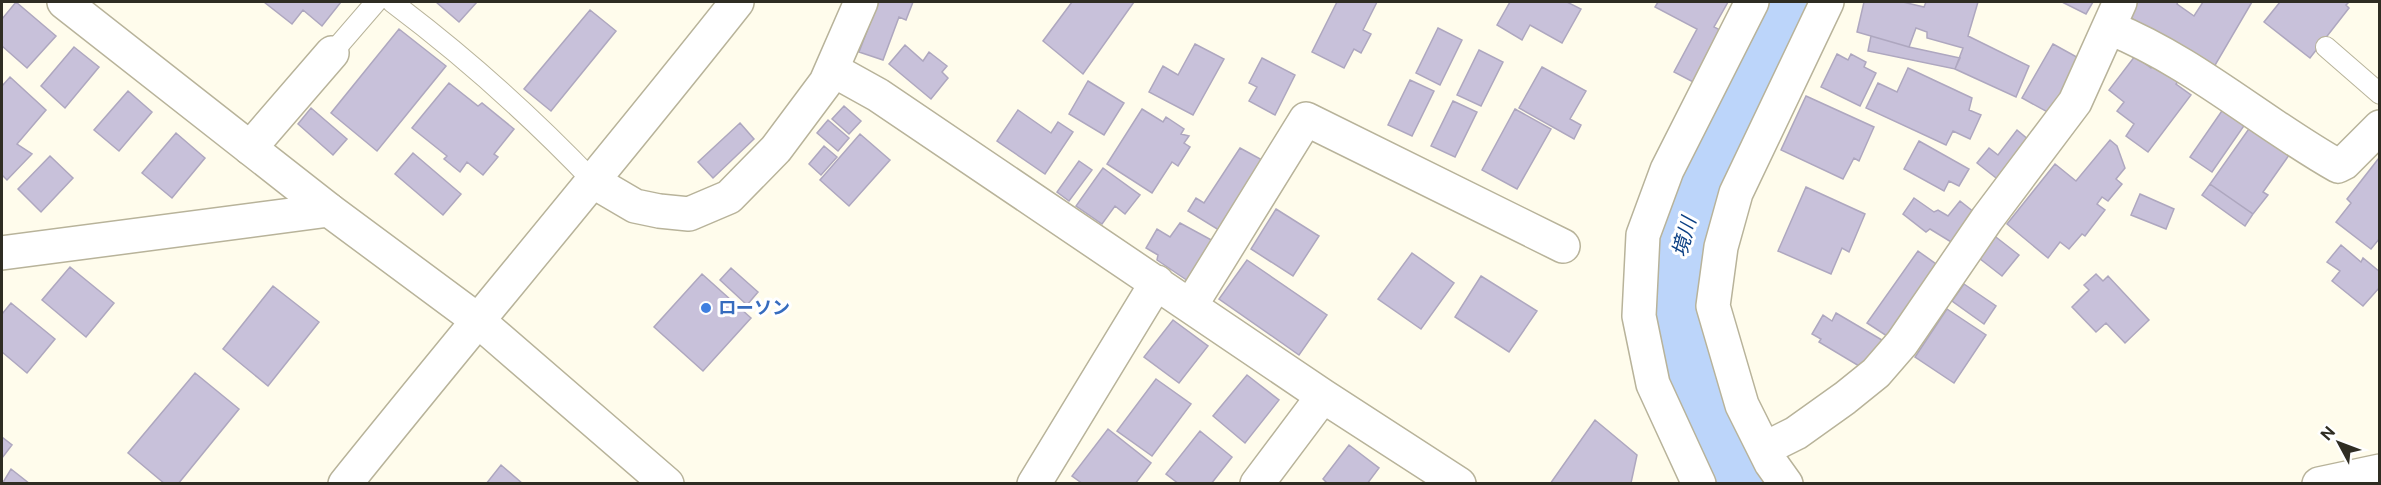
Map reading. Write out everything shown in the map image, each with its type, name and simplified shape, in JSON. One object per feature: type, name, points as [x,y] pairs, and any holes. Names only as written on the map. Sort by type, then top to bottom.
[{"type":"street","points":[[64,2],[328,210],[476,319],[667,483]]},
{"type":"street","points":[[345,483],[476,319],[594,182],[737,2]]},
{"type":"street","points":[[594,182],[635,206],[689,214],[729,197],[776,149],[833,70],[861,2]]},
{"type":"street","points":[[1699,483],[1653,384],[1639,316],[1643,236],[1667,170],[1752,2]]},
{"type":"street","points":[[1786,483],[1764,449],[1742,405],[1713,306],[1721,247],[1736,194],[1827,2]]},
{"type":"street","points":[[1764,449],[1796,433],[1845,398],[1876,373],[1902,343],[1987,219],[2075,102],[2115,15],[2148,43],[2178,60],[2338,166],[2344,163],[2379,127]]},
{"type":"street","points":[[250,148],[332,53]]},
{"type":"street","points":[[833,70],[878,95],[1323,396],[1459,483]]},
{"type":"street","points":[[1191,305],[1306,118],[1563,246]]},
{"type":"street","points":[[2,253],[328,210]]},
{"type":"street","points":[[1034,483],[1157,282]]},
{"type":"street","points":[[1257,483],[1323,396]]},
{"type":"street","points":[[2319,483],[2379,471]]},
{"type":"lane","points":[[332,53],[376,2]]},
{"type":"lane","points":[[392,2],[499,88],[594,182]]},
{"type":"lane","points":[[2326,47],[2379,94]]},
{"type":"building","points":[[16,2],[56,36],[27,68],[2,46],[2,19]]},
{"type":"building","points":[[264,2],[341,2],[322,26],[303,10],[292,24]]},
{"type":"building","points":[[436,2],[477,2],[459,22]]},
{"type":"building","points":[[878,2],[913,2],[906,20],[899,17],[883,60],[859,52]]},
{"type":"building","points":[[1072,2],[1134,2],[1083,74],[1043,41]]},
{"type":"building","points":[[1337,2],[1377,2],[1363,30],[1371,34],[1361,53],[1354,49],[1344,68],[1312,52]]},
{"type":"building","points":[[1510,2],[1567,2],[1581,9],[1562,43],[1530,25],[1522,40],[1497,25]]},
{"type":"building","points":[[1658,2],[1728,2],[1714,27],[1724,32],[1697,84],[1674,72],[1697,29],[1655,7]]},
{"type":"building","points":[[1864,2],[1903,2],[1924,7],[1926,2],[1978,2],[1968,36],[2029,66],[2016,97],[1955,69],[1963,48],[1927,38],[1927,32],[1916,28],[1909,47],[1857,32]]},
{"type":"building","points":[[2062,2],[2093,2],[2086,14]]},
{"type":"building","points":[[2135,2],[2178,2],[2177,4],[2194,16],[2203,2],[2252,2],[2214,67],[2129,17]]},
{"type":"building","points":[[2280,2],[2349,2],[2346,5],[2349,8],[2310,58],[2264,22]]},
{"type":"building","points":[[590,10],[616,31],[551,111],[524,89]]},
{"type":"building","points":[[1438,28],[1462,40],[1440,85],[1416,73]]},
{"type":"building","points":[[399,29],[446,66],[377,151],[331,113]]},
{"type":"building","points":[[1871,36],[1960,58],[1955,69],[1868,51]]},
{"type":"building","points":[[1195,44],[1224,59],[1193,115],[1149,92],[1163,66],[1178,75]]},
{"type":"building","points":[[2053,44],[2084,61],[2053,115],[2022,98]]},
{"type":"building","points":[[905,45],[923,61],[929,52],[947,66],[942,72],[948,78],[931,99],[889,64]]},
{"type":"building","points":[[74,47],[99,67],[65,108],[41,86]]},
{"type":"building","points":[[1479,50],[1503,62],[1481,106],[1457,95]]},
{"type":"building","points":[[1837,54],[1848,60],[1851,54],[1866,62],[1864,67],[1876,73],[1860,106],[1821,87]]},
{"type":"building","points":[[2135,56],[2151,68],[2157,61],[2180,79],[2176,84],[2191,95],[2148,152],[2126,136],[2134,124],[2117,111],[2124,102],[2109,90]]},
{"type":"building","points":[[1262,58],[1295,75],[1275,115],[1249,101],[1257,87],[1249,83]]},
{"type":"building","points":[[1542,67],[1586,91],[1570,119],[1581,125],[1574,139],[1519,108]]},
{"type":"building","points":[[1908,68],[1972,98],[1969,110],[1981,115],[1970,139],[1953,131],[1946,145],[1866,108],[1878,83],[1897,92]]},
{"type":"building","points":[[10,77],[46,110],[17,144],[32,154],[7,180],[2,175],[2,86]]},
{"type":"building","points":[[1410,80],[1434,91],[1412,136],[1388,125]]},
{"type":"building","points":[[1088,81],[1124,103],[1104,135],[1069,114]]},
{"type":"building","points":[[449,83],[478,106],[482,103],[514,129],[494,154],[498,157],[483,175],[467,162],[460,172],[444,159],[447,156],[412,128]]},
{"type":"building","points":[[128,91],[152,112],[119,151],[94,130]]},
{"type":"building","points":[[1806,96],[1874,127],[1859,161],[1854,158],[1843,179],[1781,150]]},
{"type":"building","points":[[1453,101],[1477,112],[1455,157],[1431,146]]},
{"type":"building","points":[[2226,105],[2248,120],[2212,172],[2190,157]]},
{"type":"building","points":[[844,106],[861,121],[849,134],[832,119]]},
{"type":"building","points":[[311,108],[347,139],[333,155],[298,124]]},
{"type":"building","points":[[1142,109],[1163,122],[1166,117],[1184,129],[1181,134],[1189,136],[1184,143],[1190,147],[1178,166],[1172,162],[1152,193],[1107,164]]},
{"type":"building","points":[[1515,109],[1551,129],[1517,189],[1482,170]]},
{"type":"building","points":[[1018,110],[1051,133],[1058,122],[1073,132],[1045,174],[997,141]]},
{"type":"building","points":[[828,120],[849,138],[838,151],[817,133]]},
{"type":"building","points":[[740,123],[754,139],[713,178],[698,162]]},
{"type":"building","points":[[2253,123],[2292,151],[2263,192],[2268,195],[2253,214],[2210,184]]},
{"type":"building","points":[[2017,130],[2035,145],[2005,185],[1977,163],[1989,148],[1998,155]]},
{"type":"building","points":[[176,133],[205,158],[172,198],[142,173]]},
{"type":"building","points":[[860,134],[890,160],[849,206],[820,180]]},
{"type":"building","points":[[2110,140],[2117,146],[2125,168],[2116,179],[2122,184],[2108,201],[2102,197],[2097,204],[2105,210],[2085,236],[2082,234],[2069,249],[2060,242],[2048,258],[2007,224],[2055,164],[2076,181]]},
{"type":"building","points":[[1919,141],[1969,169],[1959,186],[1949,181],[1944,191],[1904,169]]},
{"type":"building","points":[[824,146],[837,157],[821,175],[809,164]]},
{"type":"building","points":[[1240,148],[1264,161],[1222,232],[1188,211],[1196,198],[1204,203]]},
{"type":"building","points":[[413,153],[461,194],[443,215],[395,174]]},
{"type":"building","points":[[50,156],[73,178],[41,212],[18,189]]},
{"type":"building","points":[[2379,158],[2380,238],[2371,249],[2336,222],[2351,203],[2347,199]]},
{"type":"building","points":[[1079,161],[1092,170],[1069,201],[1057,192]]},
{"type":"building","points":[[1103,168],[1140,195],[1125,214],[1115,206],[1102,224],[1076,206]]},
{"type":"building","points":[[2210,184],[2253,214],[2245,226],[2202,195]]},
{"type":"building","points":[[1806,187],[1865,214],[1849,252],[1842,248],[1831,274],[1778,251]]},
{"type":"building","points":[[2140,194],[2174,209],[2166,229],[2131,215]]},
{"type":"building","points":[[1914,198],[1934,212],[1938,210],[1948,216],[1960,201],[1979,216],[1956,245],[1930,229],[1926,232],[1903,214]]},
{"type":"building","points":[[1276,209],[1319,236],[1293,276],[1251,249]]},
{"type":"building","points":[[1180,223],[1217,243],[1191,283],[1157,260],[1158,255],[1146,248],[1157,229],[1170,237]]},
{"type":"building","points":[[1992,234],[2019,255],[2002,276],[1975,255]]},
{"type":"building","points":[[2341,245],[2361,262],[2363,258],[2380,272],[2380,287],[2363,306],[2332,281],[2340,271],[2327,262]]},
{"type":"building","points":[[1918,251],[1943,269],[1893,340],[1867,323]]},
{"type":"building","points":[[1412,253],[1454,283],[1421,329],[1378,299]]},
{"type":"building","points":[[1247,260],[1327,315],[1299,355],[1219,299]]},
{"type":"building","points":[[70,267],[114,303],[86,337],[42,300]]},
{"type":"building","points":[[731,268],[758,292],[747,305],[720,280]]},
{"type":"building","points":[[702,274],[751,318],[703,371],[654,327]]},
{"type":"building","points":[[2096,274],[2103,281],[2108,276],[2149,320],[2125,343],[2106,323],[2096,332],[2072,307],[2089,290],[2084,285]]},
{"type":"building","points":[[1481,276],[1537,311],[1509,352],[1455,317]]},
{"type":"building","points":[[1964,284],[1996,306],[1984,324],[1952,301]]},
{"type":"building","points":[[273,286],[319,322],[268,386],[223,349]]},
{"type":"building","points":[[11,303],[55,339],[27,373],[2,352],[2,314]]},
{"type":"building","points":[[1947,309],[1986,335],[1954,383],[1915,357]]},
{"type":"building","points":[[1836,313],[1882,340],[1864,369],[1819,342],[1821,339],[1812,334],[1823,315],[1832,321]]},
{"type":"building","points":[[1173,320],[1208,346],[1179,383],[1144,357]]},
{"type":"building","points":[[195,373],[239,409],[178,484],[165,484],[128,453]]},
{"type":"building","points":[[1247,375],[1279,400],[1245,443],[1213,416]]},
{"type":"building","points":[[1156,379],[1191,404],[1152,456],[1117,431]]},
{"type":"building","points":[[1595,420],[1637,455],[1631,483],[1550,484]]},
{"type":"building","points":[[1108,429],[1151,463],[1135,484],[1083,484],[1072,476]]},
{"type":"building","points":[[1200,431],[1232,457],[1211,484],[1179,484],[1166,474]]},
{"type":"building","points":[[2,437],[12,445],[2,458]]},
{"type":"building","points":[[1349,445],[1379,468],[1367,484],[1328,484],[1323,479]]},
{"type":"building","points":[[501,465],[523,484],[486,484]]},
{"type":"building","points":[[11,469],[30,484],[2,484]]},
{"type":"waterway","name":"境川","points":[[1739,484],[1713,437],[1677,337],[1676,269],[1688,216],[1794,2]]},
{"type":"place","name":"ローソン","points":[[706,308]]}]
